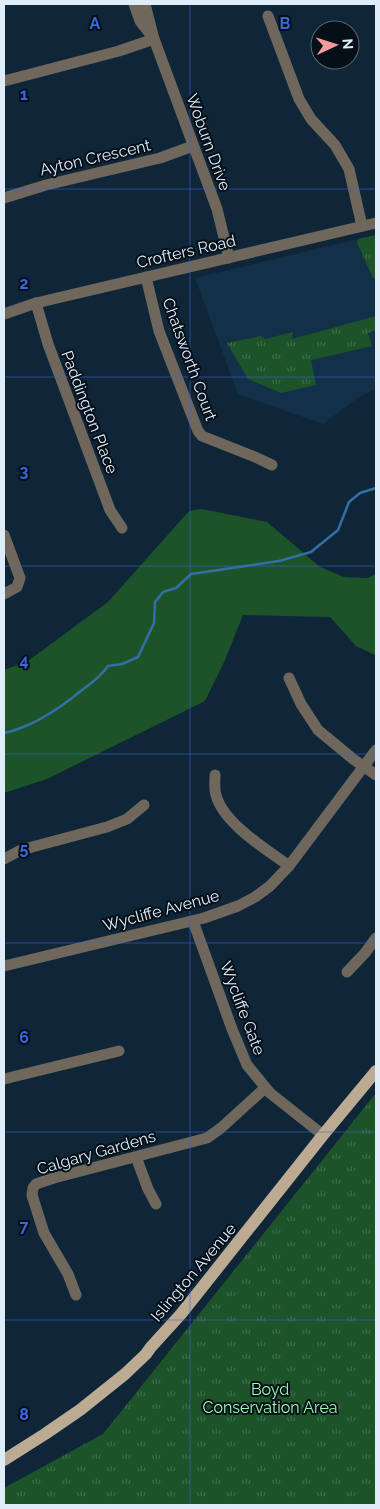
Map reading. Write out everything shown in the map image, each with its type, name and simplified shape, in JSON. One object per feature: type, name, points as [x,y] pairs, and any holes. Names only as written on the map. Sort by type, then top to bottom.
[{"type":"main road","name":"Islington Avenue","points":[[4,1460],[80,1410],[125,1374],[146,1354],[181,1314],[376,1071]]},
{"type":"street","name":"Woburn Drive","points":[[134,4],[140,20],[154,39]]},
{"type":"street","name":"Woburn Drive","points":[[145,4],[154,39],[220,218],[229,258]]},
{"type":"street","points":[[268,16],[299,99],[311,119],[336,145],[349,169],[362,226]]},
{"type":"street","points":[[4,81],[119,51],[154,39]]},
{"type":"street","name":"Ayton Crescent","points":[[4,198],[46,185],[160,158],[193,146]]},
{"type":"street","name":"Crofters Road","points":[[4,314],[36,303],[376,223]]},
{"type":"street","name":"Chatsworth Court","points":[[146,277],[159,330],[198,431],[202,436],[272,465]]},
{"type":"street","name":"Paddington Place","points":[[36,303],[48,344],[110,510],[122,528]]},
{"type":"street","points":[[4,535],[20,578],[16,587],[4,594]]},
{"type":"street","points":[[289,678],[318,730],[376,775]]},
{"type":"street","name":"Wycliffe Avenue","points":[[4,966],[193,921],[224,911],[255,897],[270,886],[289,866],[376,750]]},
{"type":"street","points":[[215,775],[216,795],[228,818],[289,866]]},
{"type":"street","points":[[4,859],[19,851],[107,827],[127,819],[144,805]]},
{"type":"street","name":"Wycliffe Gate","points":[[193,921],[245,1061],[265,1088],[323,1135]]},
{"type":"street","points":[[347,972],[365,954],[376,938]]},
{"type":"street","points":[[4,1079],[119,1051]]},
{"type":"street","name":"Calgary Gardens","points":[[76,1295],[68,1274],[44,1233],[32,1195],[36,1184],[207,1138],[222,1128],[265,1088]]},
{"type":"street","points":[[136,1157],[156,1204]]},
{"type":"shaded area","points":[[358,239],[358,246],[373,278],[376,279],[376,389],[359,397],[323,424],[238,394],[195,278]]},
{"type":"green space","points":[[376,235],[376,279],[373,278],[357,243],[358,239]]},
{"type":"green space","points":[[376,316],[376,330],[368,333],[372,346],[311,360],[316,385],[281,393],[248,379],[227,343],[261,336],[265,339],[293,332],[292,339]]},
{"type":"green space","points":[[202,509],[267,522],[320,567],[344,577],[368,578],[376,574],[376,654],[356,646],[330,617],[243,615],[225,660],[205,701],[47,779],[4,793],[4,670],[28,661],[108,602],[189,511]]},
{"type":"green space","name":"Boyd Conservation Area","points":[[376,1093],[376,1505],[4,1505],[4,1488],[103,1434]]},
{"type":"waterway","points":[[4,733],[35,722],[55,710],[93,682],[108,666],[122,664],[138,657],[154,623],[155,602],[163,592],[176,588],[191,574],[279,561],[311,552],[338,530],[349,502],[360,493],[376,488]]}]
